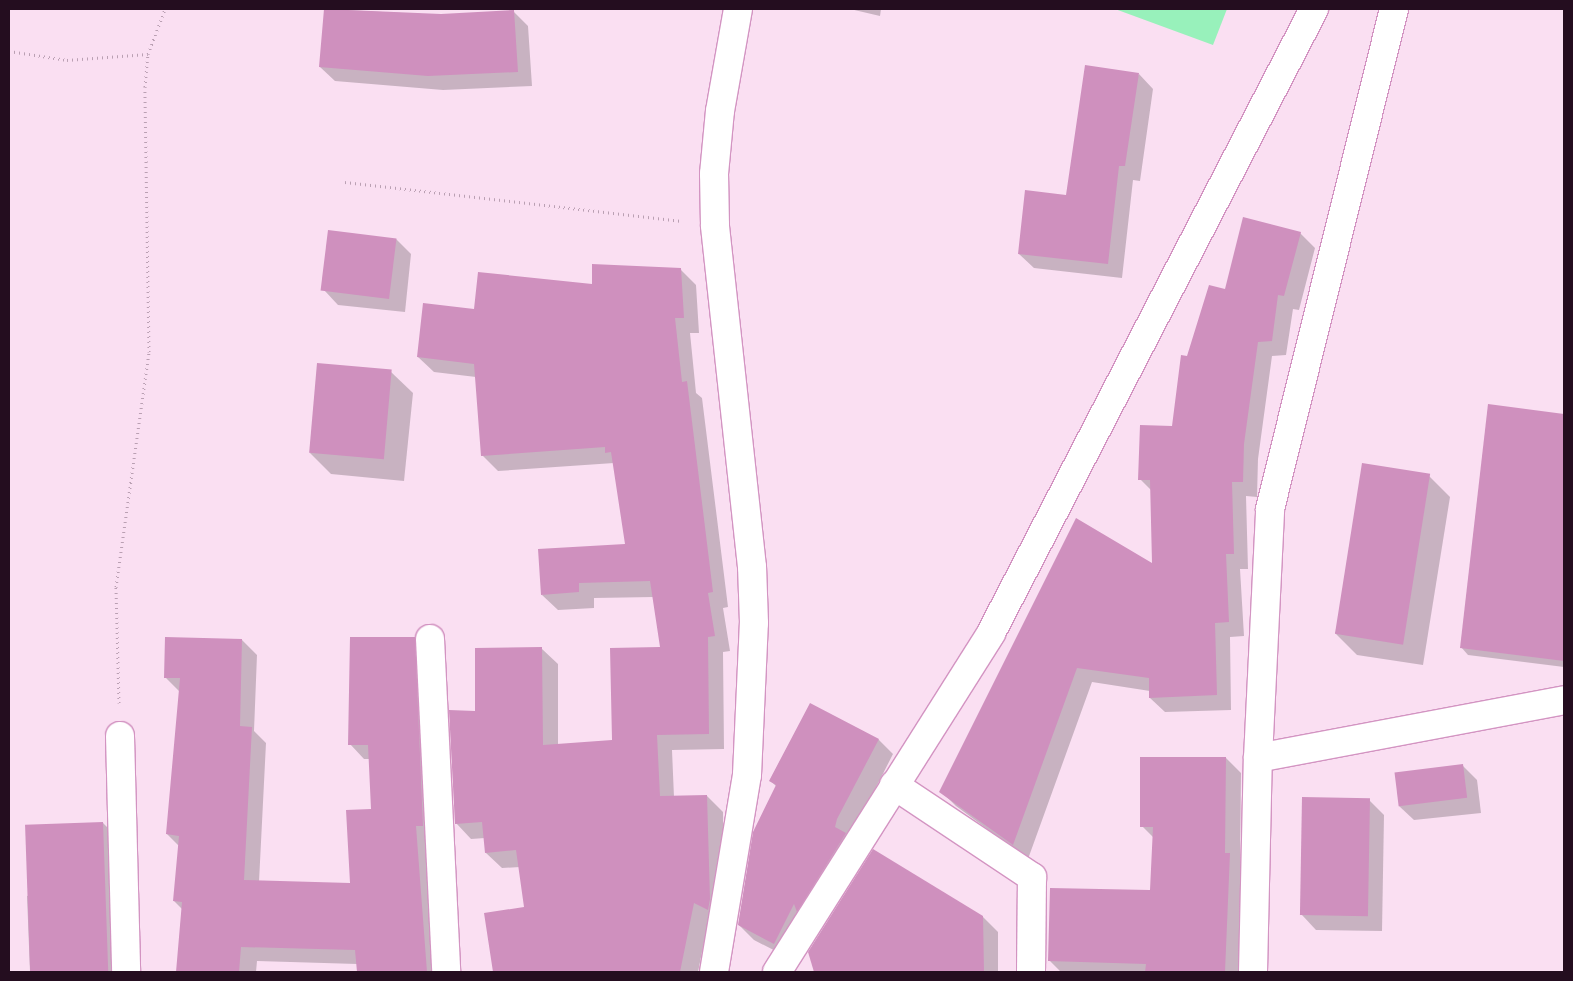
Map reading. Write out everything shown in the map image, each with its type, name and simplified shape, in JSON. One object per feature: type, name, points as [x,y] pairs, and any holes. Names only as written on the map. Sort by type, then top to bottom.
[{"type":"street","points":[[714,972],[747,775],[754,624],[752,567],[715,225],[714,174],[720,120],[738,9]]},
{"type":"street","points":[[777,972],[991,633],[1314,9]]},
{"type":"street","points":[[1252,972],[1258,758],[1270,508],[1394,9]]},
{"type":"street","points":[[430,639],[446,972]]},
{"type":"street","points":[[1258,758],[1564,700]]},
{"type":"street","points":[[120,736],[126,972]]},
{"type":"street","points":[[894,785],[1032,877],[1031,972]]},
{"type":"path","points":[[120,736],[116,587],[149,352],[146,87],[148,54],[165,9]]},
{"type":"path","points":[[9,52],[67,60],[148,54]]},
{"type":"path","points":[[345,182],[715,225]]},
{"type":"green space","points":[[1115,9],[1227,9],[1213,45]]},
{"type":"building","points":[[324,9],[441,14],[514,10],[518,72],[428,76],[319,67]]},
{"type":"building","points":[[1085,65],[1139,73],[1125,166],[1119,166],[1108,264],[1018,254],[1025,190],[1066,195]]},
{"type":"building","points":[[1243,217],[1301,232],[1284,296],[1278,295],[1272,341],[1258,342],[1244,444],[1243,482],[1232,482],[1234,554],[1226,554],[1229,622],[1215,623],[1217,695],[1149,698],[1149,678],[1077,668],[1013,845],[939,792],[1076,518],[1152,563],[1150,480],[1138,480],[1140,425],[1172,426],[1181,355],[1187,356],[1209,285],[1225,289]]},
{"type":"building","points":[[328,230],[396,238],[389,299],[321,291]]},
{"type":"building","points":[[592,264],[681,268],[684,318],[675,318],[682,382],[687,381],[713,592],[708,593],[715,636],[708,637],[709,734],[657,735],[660,796],[707,795],[710,899],[708,910],[694,903],[680,972],[493,972],[484,913],[524,907],[516,850],[485,853],[482,822],[455,824],[449,710],[475,711],[475,648],[542,647],[543,745],[612,740],[610,648],[660,647],[650,581],[579,583],[579,592],[541,595],[538,549],[625,544],[611,452],[605,453],[605,447],[481,456],[474,364],[417,357],[423,303],[474,309],[478,272],[592,284]]},
{"type":"building","points":[[317,363],[392,370],[384,459],[309,453]]},
{"type":"building","points":[[1488,404],[1564,414],[1564,661],[1460,648]]},
{"type":"building","points":[[1362,463],[1430,474],[1403,645],[1335,634]]},
{"type":"building","points":[[165,637],[242,639],[240,726],[252,727],[244,880],[350,883],[346,810],[371,809],[368,745],[348,745],[350,637],[415,637],[423,826],[416,826],[427,972],[357,972],[355,950],[241,947],[239,972],[176,972],[182,902],[173,901],[179,836],[166,834],[180,678],[164,678]]},
{"type":"building","points":[[810,703],[879,739],[837,819],[835,827],[846,833],[797,912],[794,904],[774,944],[738,925],[753,832],[776,785],[769,781]]},
{"type":"building","points":[[1140,757],[1226,757],[1225,853],[1230,853],[1225,972],[1145,972],[1146,964],[1048,961],[1050,888],[1150,890],[1153,827],[1140,827]]},
{"type":"building","points":[[1463,764],[1467,798],[1399,806],[1395,772]]},
{"type":"building","points":[[1302,797],[1370,798],[1368,916],[1300,915]]},
{"type":"building","points":[[103,822],[108,972],[30,972],[25,825]]},
{"type":"building","points":[[873,849],[983,916],[984,972],[814,972],[808,952]]}]
